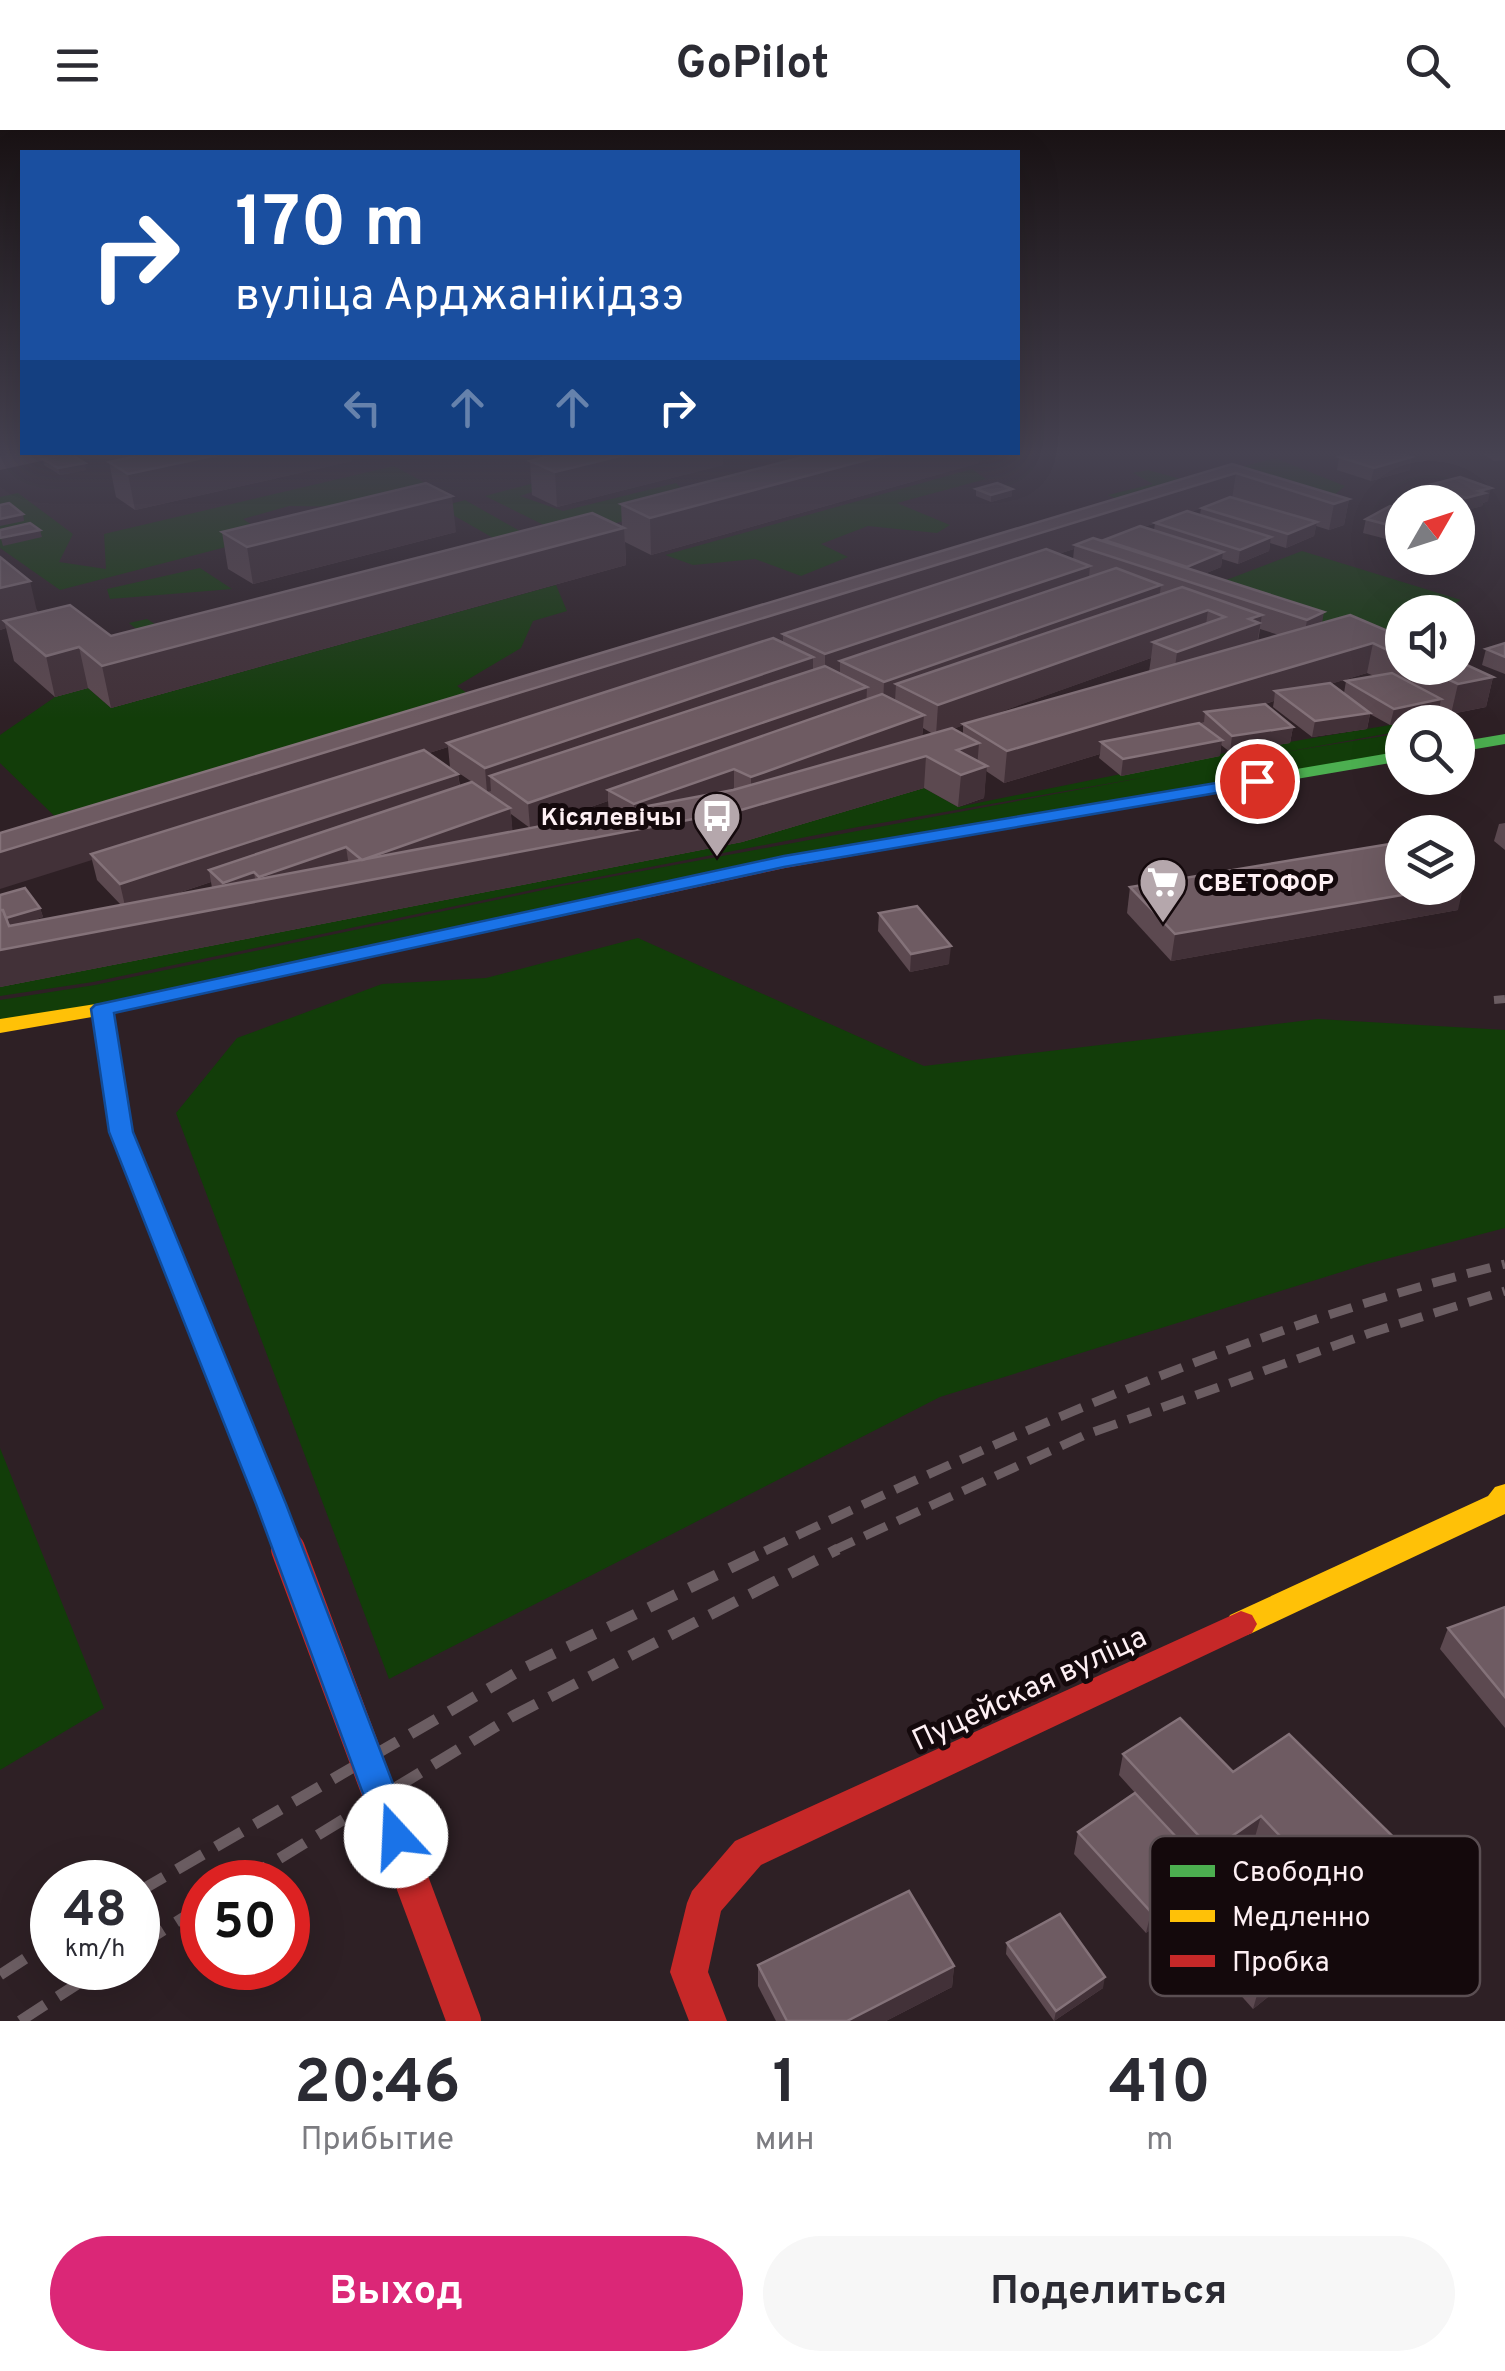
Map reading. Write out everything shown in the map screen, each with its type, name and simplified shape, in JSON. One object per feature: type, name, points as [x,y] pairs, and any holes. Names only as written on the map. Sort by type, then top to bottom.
[{"type":"main road","points":[[1475,744],[1505,739]]},
{"type":"main road","points":[[0,1026],[102,1009],[784,862],[1385,759]]},
{"type":"main road","points":[[102,1009],[121,1132],[271,1504],[464,2021]]},
{"type":"main road","name":"Пуцейская вуліца","points":[[708,2021],[689,1972],[705,1904],[748,1852],[1502,1503]]},
{"type":"green space","points":[[0,541],[69,541],[59,562],[106,569],[104,541],[249,541],[60,590],[0,548]]},
{"type":"green space","points":[[499,541],[543,544],[157,646],[129,623],[147,619],[173,636],[509,547]]},
{"type":"green space","points":[[714,541],[828,541],[821,544],[848,557],[801,576],[755,559],[693,565],[665,555]]},
{"type":"green space","points":[[1302,551],[1445,595],[1385,595],[1385,642],[1374,648],[1200,590]]},
{"type":"green space","points":[[200,568],[232,589],[110,599],[107,589]]},
{"type":"green space","points":[[556,585],[567,611],[533,621],[521,648],[457,686],[481,703],[82,843],[0,763],[0,735],[55,697],[88,688],[111,708]]},
{"type":"green space","points":[[1385,726],[1385,734],[1280,753],[1385,736],[1385,759],[785,862],[0,1026],[0,1000],[95,985],[562,886],[1152,776],[536,889],[93,982],[0,996],[0,987],[742,842],[924,788],[958,807],[1230,752]]},
{"type":"green space","points":[[638,938],[924,1066],[1318,1019],[1505,1030],[1505,1228],[1367,1264],[940,1397],[389,1679],[176,1113],[237,1038],[382,984],[486,978]]},
{"type":"green space","points":[[0,1448],[104,1708],[0,1770]]},
{"type":"building","points":[[237,541],[270,541],[247,547]]},
{"type":"building","points":[[482,541],[574,541],[102,666],[79,647],[46,656],[4,621],[70,605],[111,636]]},
{"type":"building","points":[[974,541],[1013,541],[0,852],[0,833]]},
{"type":"building","points":[[1103,541],[1324,612],[1307,620],[1075,545]]},
{"type":"building","points":[[1108,541],[1189,541],[1223,552],[1187,567]]},
{"type":"building","points":[[1212,541],[1261,541],[1240,550]]},
{"type":"building","points":[[1046,549],[1090,566],[825,654],[783,634]]},
{"type":"building","points":[[0,557],[30,581],[0,588]]},
{"type":"building","points":[[1116,568],[1161,585],[884,682],[840,661]]},
{"type":"building","points":[[1182,587],[1262,615],[1249,619],[1259,623],[1177,652],[1153,642],[1225,617],[1208,610],[938,705],[896,684]]},
{"type":"building","points":[[1350,615],[1385,630],[1385,649],[1373,643],[1007,751],[963,724]]},
{"type":"building","points":[[773,638],[813,657],[485,768],[447,743]]},
{"type":"building","points":[[1505,643],[1505,657],[1486,649]]},
{"type":"building","points":[[825,666],[867,687],[528,803],[490,776]]},
{"type":"building","points":[[1475,669],[1493,677],[1475,681]]},
{"type":"building","points":[[1385,674],[1385,685],[1415,685],[1441,699],[1387,705],[1346,681]]},
{"type":"building","points":[[1330,683],[1370,713],[1315,721],[1275,691]]},
{"type":"building","points":[[882,694],[924,715],[751,777],[734,769],[634,804],[608,790]]},
{"type":"building","points":[[1265,704],[1293,727],[1232,736],[1205,712]]},
{"type":"building","points":[[1199,723],[1222,740],[1123,759],[1101,742]]},
{"type":"building","points":[[952,728],[979,743],[957,750],[987,766],[961,775],[926,756],[741,810],[0,950],[0,910],[9,926],[733,790]]},
{"type":"building","points":[[424,750],[458,774],[120,884],[91,854]]},
{"type":"building","points":[[472,782],[510,808],[362,860],[346,847],[259,877],[254,872],[223,883],[209,870]]},
{"type":"building","points":[[1385,845],[1385,898],[1175,934],[1130,887]]},
{"type":"building","points":[[25,888],[40,908],[6,918],[0,910],[0,895]]},
{"type":"building","points":[[917,906],[951,946],[911,954],[879,913]]},
{"type":"building","points":[[1505,1607],[1505,1697],[1448,1628]]},
{"type":"building","points":[[1180,1718],[1233,1772],[1289,1734],[1392,1836],[1280,1836],[1261,1816],[1232,1836],[1199,1836],[1123,1754]]},
{"type":"building","points":[[1135,1793],[1175,1836],[1150,1836],[1150,1911],[1078,1832]]},
{"type":"building","points":[[909,1891],[954,1966],[847,2021],[787,2021],[758,1965]]},
{"type":"building","points":[[1060,1914],[1105,1977],[1056,2011],[1007,1943]]},
{"type":"railway","points":[[1494,1000],[1505,999]]},
{"type":"railway","points":[[765,1551],[943,1468],[1128,1389],[1316,1319],[1505,1264]]},
{"type":"railway","points":[[832,1551],[1085,1435],[1370,1333],[1505,1291]]},
{"type":"railway","points":[[160,1879],[526,1667],[770,1549]]},
{"type":"railway","points":[[277,1860],[513,1716],[838,1549]]},
{"type":"railway","points":[[160,1932],[180,1920]]},
{"type":"railway","points":[[0,1975],[30,1955]]},
{"type":"railway","points":[[20,2021],[68,1990]]},
{"type":"traffic: fast","points":[[1475,744],[1505,739]]},
{"type":"traffic: fast","points":[[1022,821],[1385,759]]},
{"type":"traffic: slow","points":[[0,1026],[102,1009],[629,896]]},
{"type":"traffic: slow","points":[[102,1009],[121,1133],[271,1504]]},
{"type":"traffic: slow","points":[[1241,1624],[1498,1504],[1505,1495]]},
{"type":"traffic: jam","points":[[629,896],[785,862],[1022,821]]},
{"type":"traffic: jam","points":[[271,1504],[464,2021]]},
{"type":"traffic: jam","points":[[708,2021],[689,1972],[705,1903],[748,1853],[1241,1624]]},
{"type":"place","name":"Кісялевічы","points":[[717,858]]},
{"type":"place","name":"СВЕТОФОР","points":[[1163,924]]},
{"type":"route","points":[[396,1836],[271,1504],[121,1132],[102,1009],[784,862],[1257,781]]}]
